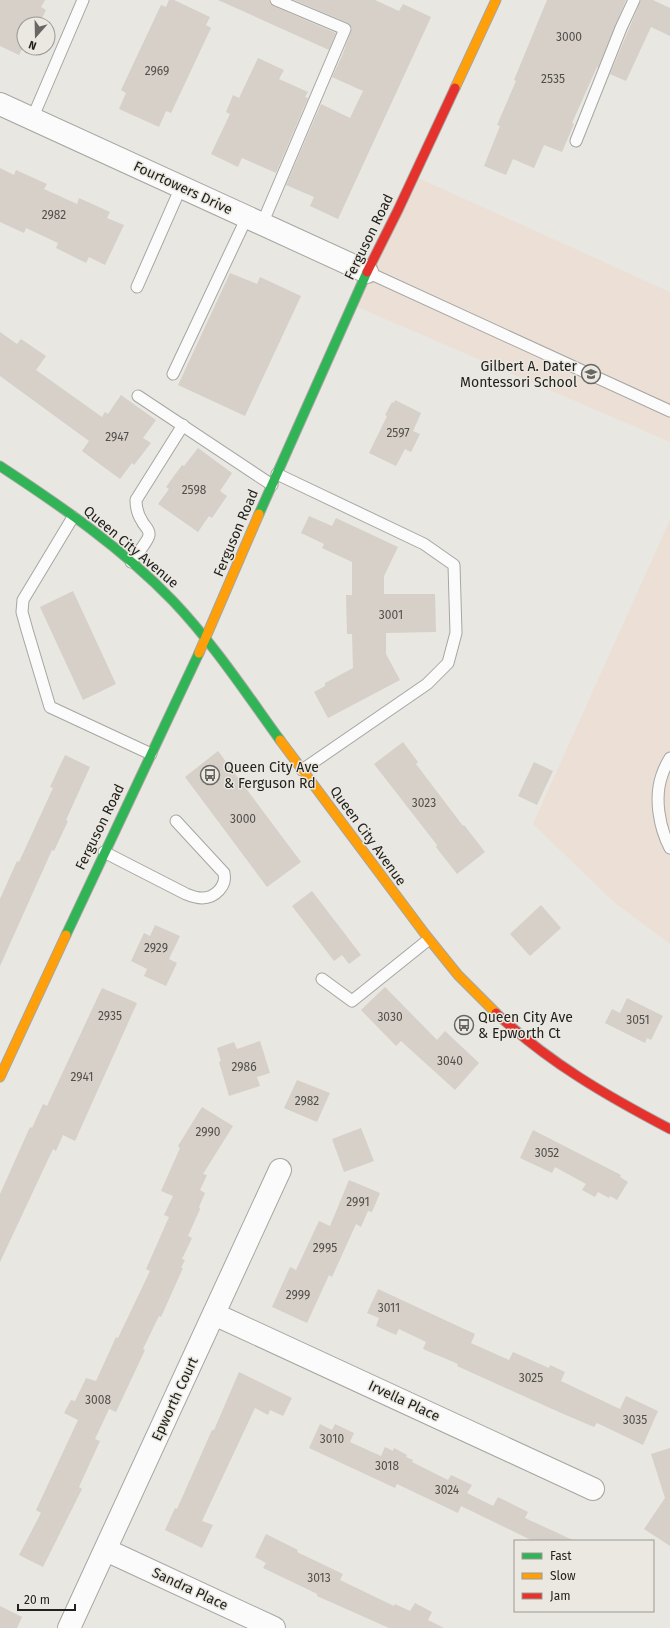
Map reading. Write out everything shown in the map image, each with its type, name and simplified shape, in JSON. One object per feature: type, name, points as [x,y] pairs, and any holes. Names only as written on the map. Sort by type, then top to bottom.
[{"type":"street","name":"Ferguson Road","points":[[0,1077],[104,852],[206,639],[272,485],[367,272],[398,210],[496,0]]},
{"type":"street","name":"Fourtowers Drive","points":[[0,104],[367,272]]},
{"type":"street","name":"Queen City Avenue","points":[[0,466],[49,498],[73,516],[102,538],[161,588],[206,639],[412,920],[464,982],[496,1015],[537,1049],[588,1084],[670,1129]]},
{"type":"street","name":"Epworth Court","points":[[70,1628],[280,1170]]},
{"type":"street","name":"Irvella Place","points":[[214,1314],[593,1489]]},
{"type":"street","name":"Sandra Place","points":[[106,1550],[274,1628]]},
{"type":"lane","points":[[32,119],[83,0]]},
{"type":"lane","points":[[173,374],[255,221],[345,29],[276,0]]},
{"type":"lane","points":[[576,141],[621,28],[634,0]]},
{"type":"lane","points":[[137,287],[181,187]]},
{"type":"lane","points":[[367,272],[670,411]]},
{"type":"lane","points":[[138,396],[272,485]]},
{"type":"lane","points":[[130,562],[148,539],[149,535],[138,512],[136,500],[183,425]]},
{"type":"lane","points":[[277,474],[424,544],[454,565],[456,632],[448,663],[427,684],[302,770]]},
{"type":"lane","points":[[73,516],[23,600],[22,612],[50,707],[151,754]]},
{"type":"lane","points":[[670,758],[662,776],[658,796],[660,819],[670,848]]},
{"type":"lane","points":[[104,852],[186,894],[201,898],[210,897],[216,894],[222,886],[226,878],[224,873],[176,821]]},
{"type":"lane","points":[[322,979],[352,1001],[428,940]]},
{"type":"shaded area","name":"Gilbert A. Dater Montessori School","points":[[414,176],[670,292],[670,442],[353,305]]},
{"type":"shaded area","points":[[670,520],[670,944],[615,903],[533,824]]},
{"type":"building","points":[[0,0],[45,0],[41,7],[46,10],[43,16],[16,16],[16,54],[0,46]]},
{"type":"building","points":[[169,0],[174,0],[210,17],[206,25],[211,28],[171,113],[166,111],[159,127],[119,109],[126,93],[121,90],[161,5],[166,7]]},
{"type":"building","points":[[218,0],[269,0],[270,4],[273,6],[336,33],[329,50]]},
{"type":"building","points":[[294,0],[375,0],[399,11],[403,4],[431,17],[338,219],[310,206],[314,197],[286,185],[321,104],[350,118],[363,91],[332,77],[342,56],[352,28],[348,23]]},
{"type":"building","points":[[547,0],[626,0],[598,68],[597,67],[572,123],[574,124],[562,152],[544,145],[534,168],[513,159],[506,175],[484,166],[500,126],[497,125],[516,81],[514,80]]},
{"type":"building","points":[[641,0],[653,0],[670,8],[670,36],[651,27],[626,81],[610,74]]},
{"type":"building","points":[[258,58],[284,70],[279,79],[308,92],[305,97],[308,98],[276,173],[242,158],[238,167],[211,154],[230,114],[226,112],[233,95],[239,98]]},
{"type":"building","points":[[0,168],[14,175],[16,170],[47,184],[44,189],[77,204],[79,198],[110,212],[107,218],[124,225],[105,265],[89,257],[86,263],[56,248],[58,243],[26,228],[24,233],[0,222]]},
{"type":"building","points":[[230,273],[257,284],[260,277],[301,296],[245,416],[178,385]]},
{"type":"building","points":[[0,332],[17,344],[21,339],[46,356],[36,370],[102,417],[105,412],[108,414],[121,395],[156,420],[143,438],[151,443],[134,465],[132,463],[120,479],[82,451],[89,441],[0,376]]},
{"type":"building","points":[[395,400],[421,413],[413,431],[420,434],[411,452],[405,449],[396,466],[369,453],[387,416],[385,415],[392,402],[394,403]]},
{"type":"building","points":[[198,448],[232,473],[220,491],[227,496],[212,518],[209,516],[198,532],[158,504],[169,489],[166,487],[182,465],[184,466]]},
{"type":"building","points":[[309,516],[332,526],[336,518],[398,547],[384,576],[384,594],[435,594],[436,632],[386,633],[386,654],[400,680],[328,718],[314,692],[325,686],[325,683],[353,668],[352,634],[347,634],[346,595],[352,595],[352,562],[322,548],[324,544],[301,533]]},
{"type":"building","points":[[73,591],[116,684],[83,700],[40,607]]},
{"type":"building","points":[[403,742],[418,762],[416,764],[463,826],[464,825],[485,852],[457,874],[436,847],[437,845],[374,764]]},
{"type":"building","points":[[218,751],[301,862],[267,887],[185,777]]},
{"type":"building","points":[[65,755],[90,767],[66,820],[68,821],[54,851],[52,850],[0,966],[0,899],[17,861],[19,862],[53,788],[50,787]]},
{"type":"building","points":[[534,762],[553,771],[537,805],[518,796]]},
{"type":"building","points":[[312,891],[361,955],[349,964],[342,955],[334,961],[292,906]]},
{"type":"building","points":[[541,905],[561,928],[530,956],[510,934]]},
{"type":"building","points":[[155,925],[180,936],[169,959],[177,963],[166,986],[144,976],[147,969],[131,961],[144,933],[150,936]]},
{"type":"building","points":[[385,987],[437,1040],[445,1031],[479,1063],[455,1090],[401,1041],[396,1046],[361,1010]]},
{"type":"building","points":[[102,988],[137,1003],[75,1141],[63,1135],[56,1151],[53,1149],[0,1262],[0,1194],[30,1127],[32,1128],[43,1104],[47,1106]]},
{"type":"building","points":[[627,998],[663,1016],[651,1040],[647,1038],[645,1043],[605,1023],[612,1009],[620,1013]]},
{"type":"building","points":[[260,1041],[270,1073],[257,1077],[260,1086],[229,1096],[219,1062],[221,1061],[217,1048],[234,1042],[237,1049]]},
{"type":"building","points":[[297,1080],[330,1093],[317,1122],[284,1108]]},
{"type":"building","points":[[202,1107],[233,1126],[203,1174],[207,1175],[200,1190],[205,1193],[199,1207],[200,1209],[188,1236],[192,1238],[182,1259],[185,1260],[181,1268],[183,1268],[161,1317],[159,1316],[143,1349],[145,1350],[116,1412],[109,1409],[95,1439],[100,1441],[79,1487],[82,1489],[43,1567],[19,1555],[41,1513],[36,1510],[78,1420],[64,1413],[71,1400],[75,1401],[86,1378],[96,1381],[116,1337],[118,1338],[150,1271],[146,1269],[169,1217],[164,1215],[173,1196],[161,1191],[180,1148],[178,1146]]},
{"type":"building","points":[[361,1128],[374,1161],[344,1172],[332,1139]]},
{"type":"building","points":[[533,1130],[621,1175],[620,1177],[628,1182],[617,1200],[610,1196],[609,1198],[598,1192],[595,1197],[582,1190],[586,1184],[555,1167],[552,1173],[520,1158]]},
{"type":"building","points":[[349,1180],[380,1193],[372,1212],[368,1211],[361,1227],[356,1224],[332,1277],[329,1275],[307,1323],[272,1307],[290,1267],[296,1270],[319,1221],[330,1226]]},
{"type":"building","points":[[378,1289],[475,1334],[471,1343],[509,1360],[513,1352],[549,1368],[550,1365],[565,1372],[561,1381],[620,1409],[626,1396],[658,1411],[643,1445],[597,1423],[594,1427],[561,1413],[457,1366],[458,1364],[423,1349],[426,1342],[399,1329],[396,1335],[376,1326],[379,1318],[367,1313]]},
{"type":"building","points":[[239,1372],[292,1398],[283,1416],[270,1410],[268,1415],[255,1408],[202,1521],[213,1525],[202,1548],[165,1530],[175,1508],[177,1509],[212,1430],[214,1430]]},
{"type":"building","points":[[320,1424],[332,1430],[335,1424],[354,1433],[350,1442],[381,1456],[385,1447],[393,1451],[394,1448],[407,1455],[406,1457],[413,1460],[412,1462],[448,1480],[451,1475],[472,1485],[467,1493],[493,1506],[498,1497],[528,1512],[525,1518],[573,1540],[531,1540],[461,1506],[458,1513],[397,1484],[395,1488],[309,1448]]},
{"type":"building","points":[[670,1448],[670,1546],[644,1529],[665,1498],[651,1454]]},
{"type":"building","points":[[266,1534],[298,1550],[297,1552],[343,1574],[340,1580],[394,1606],[395,1604],[410,1611],[415,1603],[432,1612],[428,1620],[444,1628],[389,1628],[317,1596],[317,1594],[263,1568],[266,1563],[255,1557]]},
{"type":"building","points":[[0,1606],[22,1617],[17,1628],[0,1628]]},
{"type":"traffic: fast","points":[[259,514],[367,272]]},
{"type":"traffic: fast","points":[[0,466],[68,512],[112,546],[133,563],[173,601],[188,617],[229,669],[280,740]]},
{"type":"traffic: fast","points":[[66,935],[199,653]]},
{"type":"traffic: slow","points":[[455,88],[496,0]]},
{"type":"traffic: slow","points":[[199,653],[259,514]]},
{"type":"traffic: slow","points":[[280,740],[425,934],[458,975],[496,1013]]},
{"type":"traffic: slow","points":[[0,1077],[66,935]]},
{"type":"traffic: jam","points":[[367,272],[398,210],[455,88]]},
{"type":"traffic: jam","points":[[496,1013],[516,1031],[557,1063],[601,1091],[670,1129]]},
{"type":"place","name":"Gilbert A. Dater Montessori School","points":[[591,374]]},
{"type":"place","name":"Queen City Ave & Ferguson Rd","points":[[210,775]]},
{"type":"place","name":"Queen City Ave & Epworth Ct","points":[[464,1025]]}]
